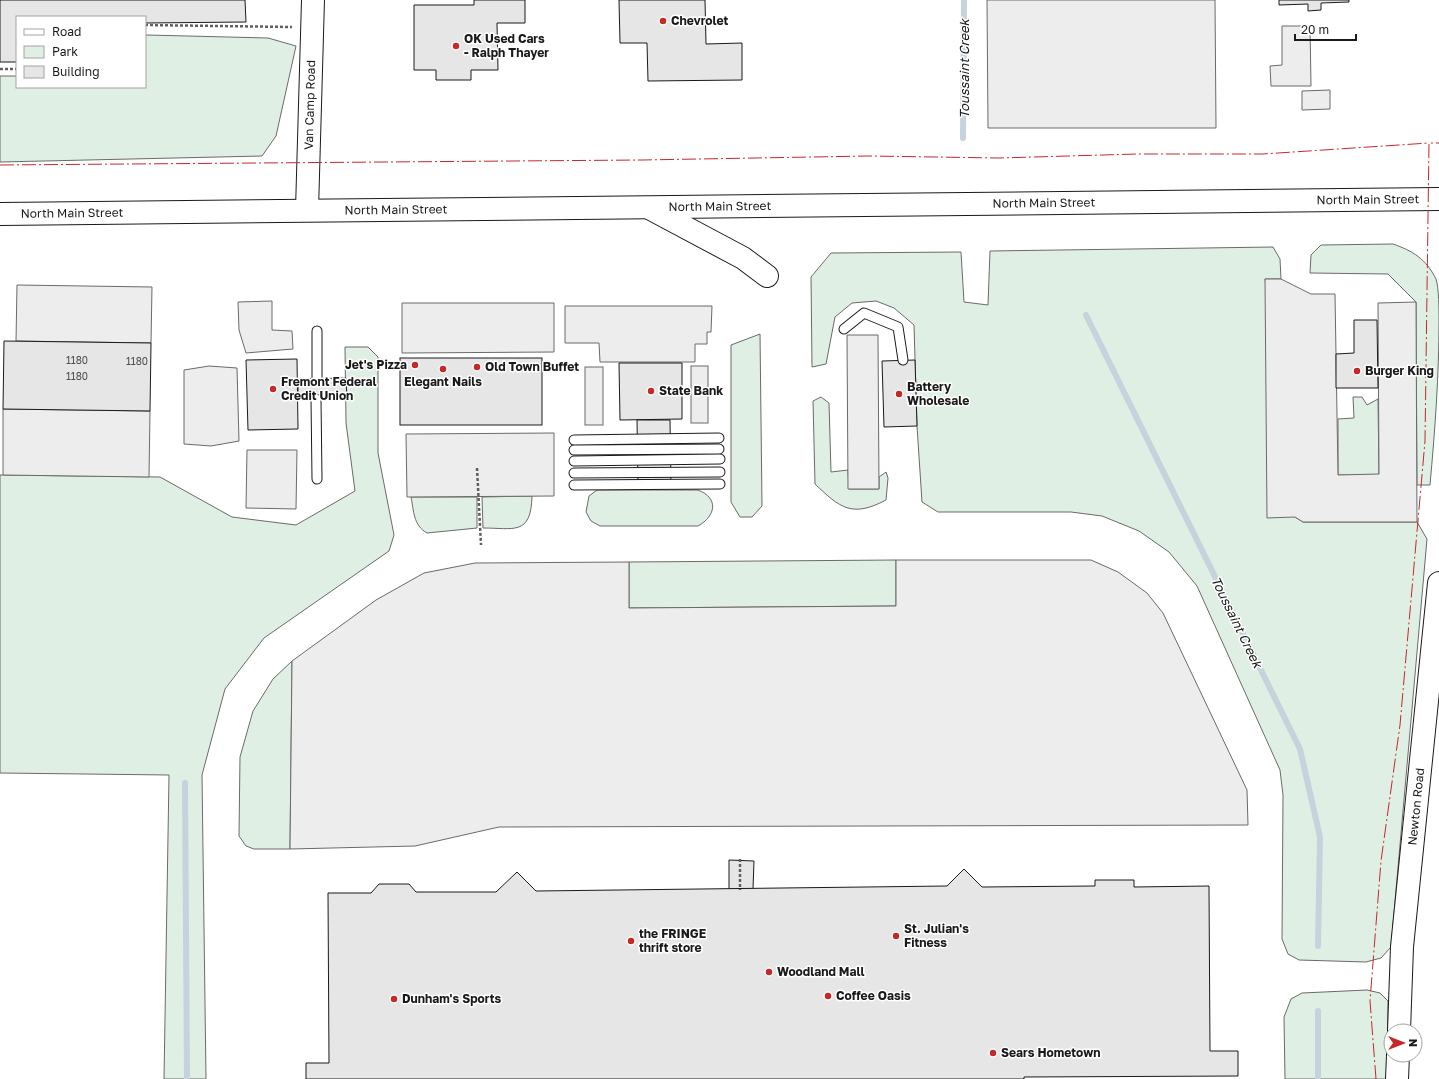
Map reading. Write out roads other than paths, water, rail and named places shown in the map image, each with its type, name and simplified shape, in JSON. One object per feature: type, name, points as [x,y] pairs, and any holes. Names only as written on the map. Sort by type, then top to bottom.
[{"type":"main road","name":"Van Camp Road","points":[[307,210],[313,0]]},
{"type":"main road","name":"North Main Street","points":[[0,214],[1439,199]]},
{"type":"main road","points":[[648,207],[743,258],[767,276]]},
{"type":"main road","name":"Newton Road","points":[[1399,1023],[1402,947],[1439,583]]},
{"type":"main road","points":[[1397,1079],[1398,1063]]},
{"type":"lane","points":[[844,328],[864,313],[898,327],[903,360]]},
{"type":"lane","points":[[317,331],[317,378]]},
{"type":"lane","points":[[316,399],[317,480]]},
{"type":"lane","points":[[574,440],[720,438]]},
{"type":"lane","points":[[574,450],[720,449]]},
{"type":"lane","points":[[574,460],[720,460]]},
{"type":"lane","points":[[574,473],[720,472]]},
{"type":"lane","points":[[574,485],[720,484]]},
{"type":"waterway","name":"Toussaint Creek","points":[[963,138],[964,0]]},
{"type":"waterway","name":"Toussaint Creek","points":[[1086,315],[1300,749],[1320,837],[1318,946]]},
{"type":"waterway","points":[[185,783],[187,1079]]},
{"type":"waterway","name":"Toussaint Creek","points":[[1318,1011],[1318,1079]]},
{"type":"place","name":"Chevrolet","points":[[663,21]]},
{"type":"place","name":"OK Used Cars - Ralph Thayer","points":[[456,46]]},
{"type":"place","name":"Jet's Pizza","points":[[415,365]]},
{"type":"place","name":"Old Town Buffet","points":[[477,367]]},
{"type":"place","name":"Elegant Nails","points":[[443,369]]},
{"type":"place","name":"Burger King","points":[[1357,371]]},
{"type":"place","name":"Fremont Federal Credit Union","points":[[273,389]]},
{"type":"place","name":"State Bank","points":[[651,391]]},
{"type":"place","name":"Battery Wholesale","points":[[899,394]]},
{"type":"place","name":"St. Julian's Fitness","points":[[896,936]]},
{"type":"place","name":"the FRINGE thrift store","points":[[631,941]]},
{"type":"place","name":"Woodland Mall","points":[[769,972]]},
{"type":"place","name":"Coffee Oasis","points":[[828,996]]},
{"type":"place","name":"Dunham's Sports","points":[[394,999]]},
{"type":"place","name":"Sears Hometown","points":[[993,1053]]}]
